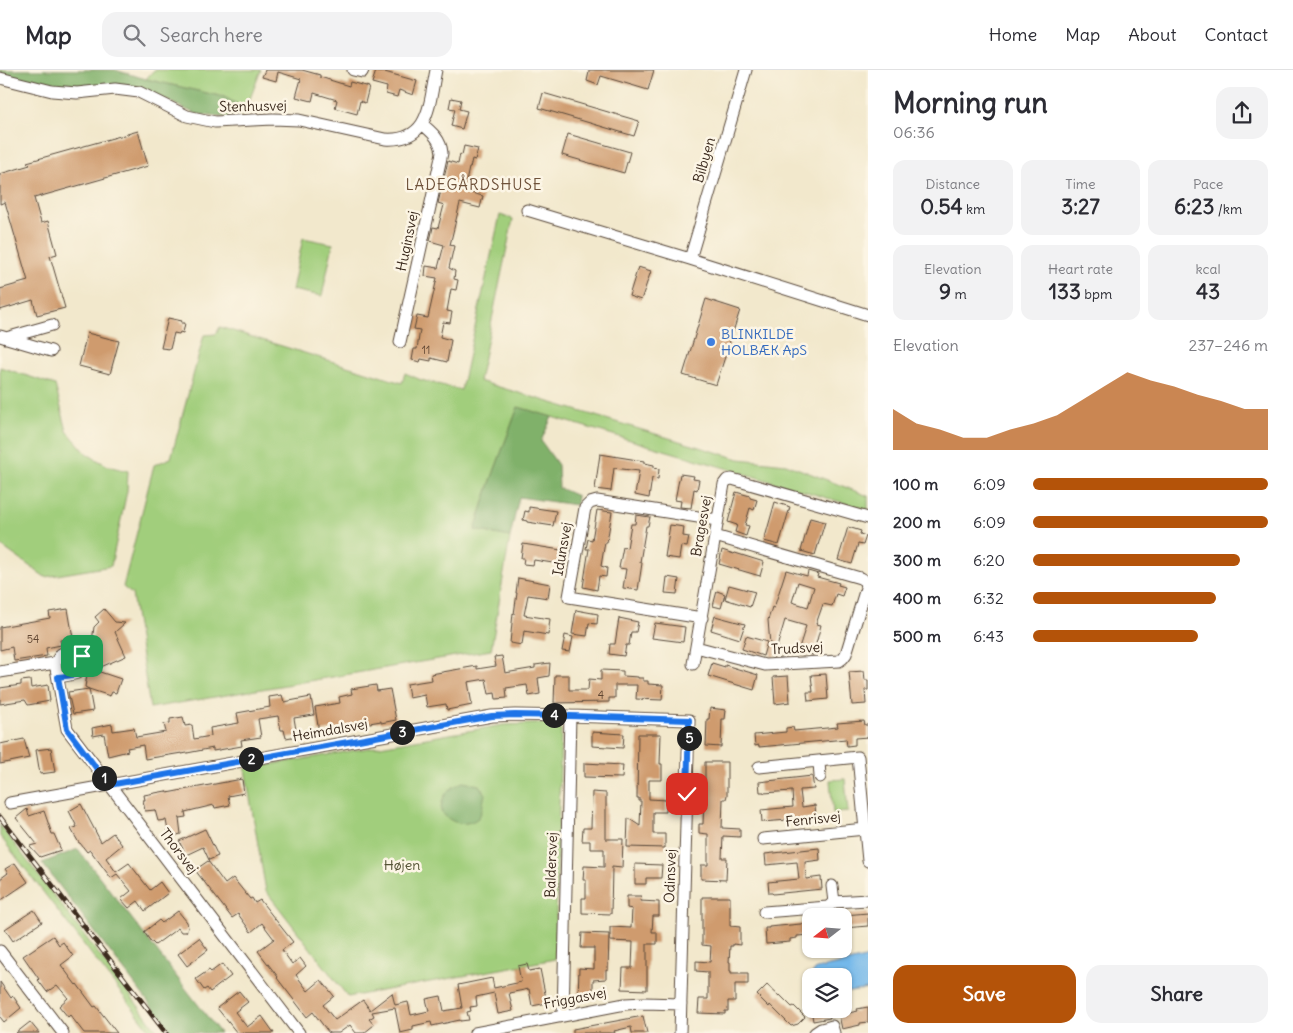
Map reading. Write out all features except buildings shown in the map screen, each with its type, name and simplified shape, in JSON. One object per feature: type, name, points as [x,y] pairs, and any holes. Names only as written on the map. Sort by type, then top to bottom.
[{"type":"street","points":[[353,70],[362,72],[362,70]]},
{"type":"street","points":[[422,124],[427,114],[436,70]]},
{"type":"street","name":"Bilbyen","points":[[690,259],[746,70]]},
{"type":"street","name":"Stenhusvej","points":[[0,78],[52,91],[77,93],[115,89],[139,92],[187,116],[215,122],[273,119],[299,120],[385,139],[408,137],[422,124]]},
{"type":"street","name":"Huginsvej","points":[[400,342],[442,153],[441,144],[422,124]]},
{"type":"street","points":[[527,210],[868,315]]},
{"type":"street","points":[[3,337],[52,325]]},
{"type":"street","points":[[3,337],[51,351]]},
{"type":"street","name":"Bragesvej","points":[[693,664],[717,520],[724,484],[727,480],[732,479],[868,518]]},
{"type":"street","name":"Idunsvej","points":[[702,618],[569,597],[585,508],[590,503],[597,501],[717,520]]},
{"type":"street","name":"Trudsvej","points":[[696,647],[765,665],[838,661],[846,654],[866,588],[865,581],[860,578],[715,536]]},
{"type":"street","points":[[0,672],[55,663],[61,654],[70,649],[79,652],[83,661],[82,669],[78,673],[58,677]]},
{"type":"street","name":"Thorsvej","points":[[55,663],[67,729],[299,1033]]},
{"type":"street","name":"Heimdalsvej","points":[[10,803],[492,716],[570,716],[689,720]]},
{"type":"street","name":"Baldersvej","points":[[563,1016],[570,716]]},
{"type":"street","name":"Odinsvej","points":[[680,1033],[689,720]]},
{"type":"street","points":[[759,767],[858,757],[868,861]]},
{"type":"street","points":[[819,761],[820,777]]},
{"type":"street","name":"Fenrisvej","points":[[763,839],[865,829]]},
{"type":"street","points":[[832,886],[834,902]]},
{"type":"street","points":[[764,912],[828,908],[834,902],[868,900]]},
{"type":"street","points":[[0,951],[63,1033]]},
{"type":"street","name":"Friggasvej","points":[[475,1033],[635,1003],[681,1004]]},
{"type":"street","points":[[815,1033],[832,1026],[834,1033]]},
{"type":"green space","points":[[0,70],[115,70],[224,97],[246,109],[245,115],[219,117],[196,114],[139,88],[64,88],[0,73]]},
{"type":"green space","points":[[154,70],[261,70],[246,109],[224,97],[146,79]]},
{"type":"green space","points":[[500,215],[513,219],[479,381],[739,459],[786,464],[868,496],[868,510],[518,407],[475,530],[510,537],[491,650],[150,708],[132,594],[123,587],[154,465],[171,458],[204,335],[216,334],[220,327],[402,383],[405,373],[421,380],[461,390]]},
{"type":"green space","points":[[303,238],[333,244],[322,296],[292,290]]},
{"type":"green space","points":[[0,367],[55,385],[67,431],[87,454],[108,466],[128,471],[127,491],[111,566],[45,577],[0,545]]},
{"type":"green space","points":[[518,407],[552,417],[541,441],[558,465],[559,488],[577,496],[576,505],[519,497],[510,537],[475,530],[490,483]]},
{"type":"green space","name":"Højen","points":[[556,723],[561,730],[555,959],[348,997],[266,891],[245,769],[503,725]]},
{"type":"green space","points":[[845,779],[848,812],[833,813],[830,780]]},
{"type":"green space","points":[[463,782],[479,785],[485,794],[480,816],[471,822],[458,823],[441,812],[441,806],[446,793]]},
{"type":"green space","points":[[0,825],[159,1033],[152,1033],[0,836]]},
{"type":"green space","points":[[78,849],[220,1033],[172,1033],[42,863]]},
{"type":"water","points":[[868,956],[868,989],[852,992],[852,968],[820,968]]},
{"type":"railway","points":[[0,817],[166,1033]]},
{"type":"place","name":"BLINKILDE HOLBÆK ApS","points":[[711,342]]},
{"type":"district","name":"LADEGÅRDSHUSE","points":[[474,185]]},
{"type":"route","points":[[82,656],[84,664],[80,672],[58,677],[67,729],[109,785],[492,716],[515,715],[689,720],[687,794]]}]
